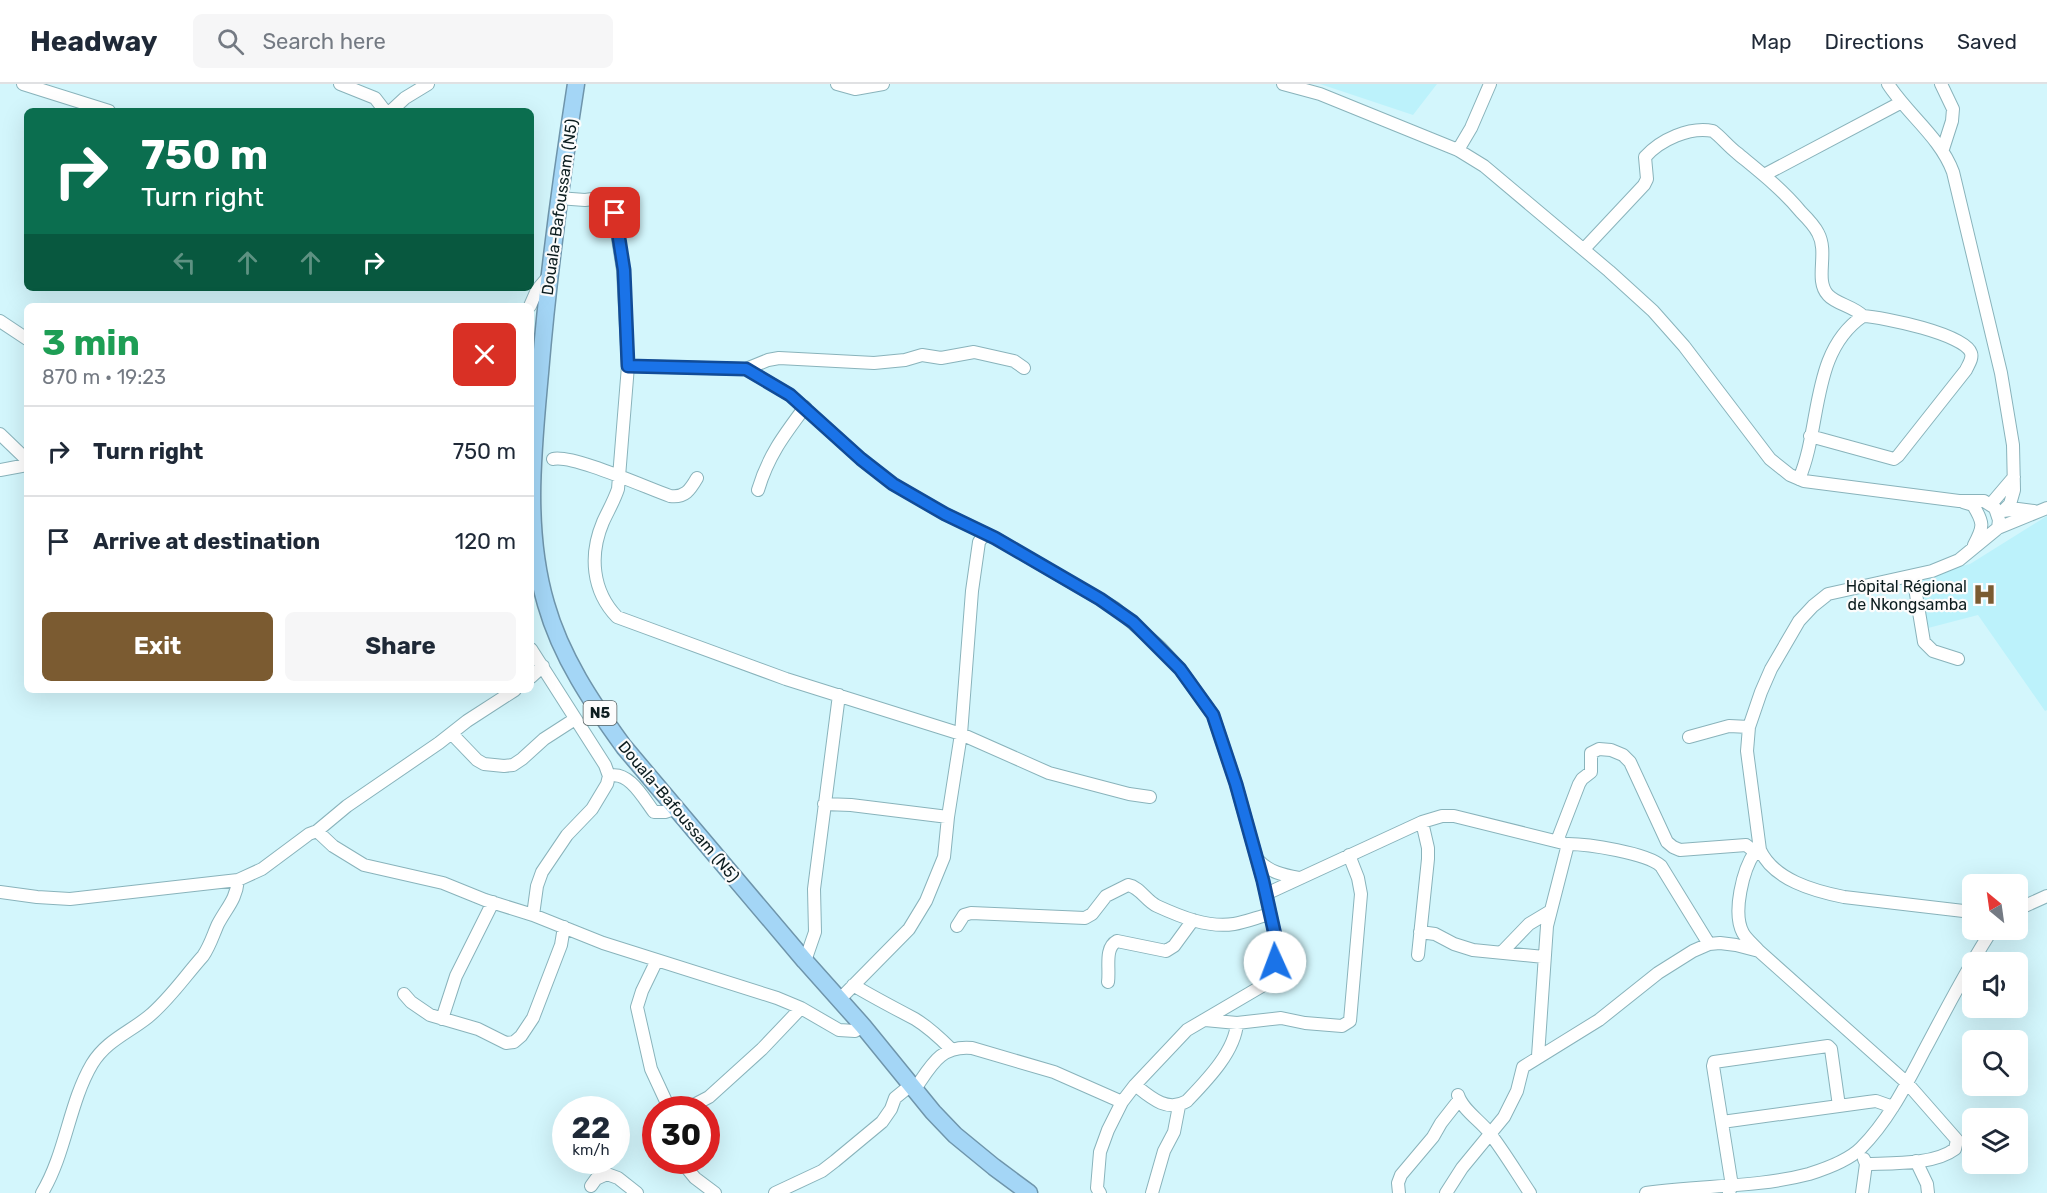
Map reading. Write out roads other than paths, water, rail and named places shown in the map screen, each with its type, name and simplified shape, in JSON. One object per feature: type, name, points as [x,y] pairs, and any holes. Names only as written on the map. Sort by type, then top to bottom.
[{"type":"highway","name":"Douala-Bafoussam (N5)","points":[[534,459],[548,277],[576,84]]},
{"type":"highway","name":"Douala-Bafoussam (N5)","points":[[534,536],[536,561],[546,604],[571,668],[624,747],[955,1135],[1025,1192]]},
{"type":"street","points":[[23,84],[99,108]]},
{"type":"street","points":[[340,84],[375,98],[383,108]]},
{"type":"street","points":[[394,108],[405,98],[428,84]]},
{"type":"street","points":[[566,84],[576,84]]},
{"type":"street","points":[[837,84],[855,89],[883,84]]},
{"type":"street","points":[[1283,84],[1320,94],[1458,150],[1484,166],[1584,249],[1653,311],[1684,346],[1770,459],[1799,479],[1959,501],[1984,501],[1998,509],[2047,508]]},
{"type":"street","points":[[1458,150],[1471,128],[1490,84]]},
{"type":"street","points":[[1888,84],[1900,103],[1943,149],[1953,172],[2001,373],[2013,445],[2014,490],[2010,504],[1982,519]]},
{"type":"street","points":[[1941,84],[1953,109],[1952,121],[1943,149]]},
{"type":"street","points":[[1764,175],[1900,103]]},
{"type":"street","points":[[1584,249],[1644,185],[1647,179],[1645,157],[1655,148],[1690,131],[1713,131],[1789,198],[1818,231],[1824,251],[1821,273],[1828,296],[1855,309],[1863,316],[1885,318],[1944,335],[1967,346],[1971,358],[1966,370],[1894,459],[1810,436]]},
{"type":"street","points":[[558,198],[585,200],[608,197],[615,213],[624,270],[628,366],[619,477],[613,505],[598,537],[594,568],[598,588],[607,606],[617,617],[786,678],[961,734],[1049,773],[1129,794],[1150,796]]},
{"type":"street","points":[[532,303],[537,290],[548,277]]},
{"type":"street","points":[[1799,479],[1806,463],[1810,436],[1832,354],[1846,331],[1863,316]]},
{"type":"street","points":[[0,321],[24,337]]},
{"type":"street","points":[[628,366],[746,369],[779,358],[873,363],[904,360],[922,355],[941,358],[974,352],[1014,361],[1024,368]]},
{"type":"street","points":[[746,369],[790,395],[861,459],[893,484],[930,507],[984,533],[1115,608],[1160,647],[1180,669],[1213,715],[1258,860],[1277,951],[1275,962],[1262,986],[1203,1020],[1175,1042],[1135,1085],[1122,1102],[1108,1130],[1100,1152],[1096,1191]]},
{"type":"street","points":[[758,490],[774,448],[805,408]]},
{"type":"street","points":[[0,434],[24,457]]},
{"type":"street","points":[[553,459],[560,457],[577,461],[670,496],[685,495],[696,478]]},
{"type":"street","points":[[0,470],[24,466]]},
{"type":"street","points":[[1998,528],[1998,509],[2014,477]]},
{"type":"street","points":[[2014,490],[2020,502],[2030,510]]},
{"type":"street","points":[[1959,501],[1973,505],[1982,519],[1979,535],[1970,552]]},
{"type":"street","points":[[1866,1164],[1916,1161],[1951,1152],[1955,1149],[1956,1140],[1907,1083],[1759,951],[1743,932],[1739,908],[1749,861],[1759,854],[1760,850],[1747,751],[1749,727],[1771,669],[1799,621],[1828,594],[1908,577],[1945,566],[1970,552],[1998,528],[2030,510]]},
{"type":"street","points":[[840,999],[909,929],[926,901],[944,857],[961,734],[972,591],[979,542],[984,533]]},
{"type":"street","points":[[1908,577],[1913,576],[1924,642],[1933,651],[1958,658]]},
{"type":"street","points":[[533,915],[537,886],[542,872],[567,835],[592,809],[607,784],[609,776],[605,765],[534,653]]},
{"type":"street","points":[[534,674],[543,666]]},
{"type":"street","points":[[0,892],[69,898],[238,880],[262,869],[309,834],[318,831],[347,806],[510,693]]},
{"type":"street","points":[[805,961],[815,932],[814,890],[839,695]]},
{"type":"street","points":[[452,734],[477,760],[484,764],[513,765],[544,739],[575,719]]},
{"type":"street","points":[[1689,737],[1730,726],[1749,727]]},
{"type":"street","points":[[1538,1056],[1544,995],[1544,957],[1563,843],[1579,784],[1591,772],[1591,753],[1599,749],[1618,752],[1630,762],[1667,842],[1673,847],[1680,850],[1746,845],[1786,877],[1827,894],[1962,911]]},
{"type":"street","points":[[609,776],[613,774],[626,779],[654,812],[665,812],[677,808]]},
{"type":"street","points":[[824,804],[948,817]]},
{"type":"street","points":[[1266,894],[1422,822],[1442,816],[1454,816],[1563,843],[1655,860],[1661,866],[1709,944]]},
{"type":"street","points":[[1418,954],[1428,859],[1422,822]]},
{"type":"street","points":[[318,831],[333,846],[364,865],[443,883],[657,960],[777,998],[801,1008],[839,1030],[855,1031],[864,1026]]},
{"type":"street","points":[[1203,1020],[1237,1023],[1281,1018],[1314,1025],[1342,1026],[1350,1021],[1361,894],[1349,855]]},
{"type":"street","points":[[1258,860],[1278,874],[1299,878]]},
{"type":"street","points":[[42,1193],[62,1151],[82,1085],[92,1064],[113,1040],[147,1018],[203,956],[233,902],[238,880]]},
{"type":"street","points":[[957,926],[964,915],[971,913],[1085,918],[1092,914],[1106,896],[1128,885],[1137,889],[1148,901],[1157,906],[1193,920],[1220,925],[1234,924],[1270,914]]},
{"type":"street","points":[[2028,905],[2047,896]]},
{"type":"street","points":[[442,1019],[461,965],[493,902]]},
{"type":"street","points":[[1502,952],[1529,924],[1550,912]]},
{"type":"street","points":[[1108,982],[1110,969],[1108,950],[1111,944],[1117,941],[1166,951],[1174,946],[1193,920]]},
{"type":"street","points":[[404,994],[418,1009],[430,1015],[478,1029],[506,1043],[514,1042],[531,1024],[561,945],[564,927]]},
{"type":"street","points":[[1420,932],[1436,934],[1462,948],[1544,957]]},
{"type":"street","points":[[1647,1193],[1680,1188],[1730,1189],[1809,1174],[1835,1164],[1860,1149],[1893,1107],[1986,940]]},
{"type":"street","points":[[1446,1193],[1462,1168],[1504,1117],[1511,1104],[1523,1067],[1599,1020],[1680,958],[1709,944],[1720,943],[1759,951]]},
{"type":"street","points":[[657,960],[637,1007],[651,1069],[664,1096]]},
{"type":"street","points":[[853,985],[914,1019],[933,1032],[951,1049]]},
{"type":"street","points":[[710,1096],[762,1049],[801,1008]]},
{"type":"street","points":[[1135,1085],[1159,1102],[1179,1106],[1194,1094],[1227,1053],[1234,1038],[1237,1023]]},
{"type":"street","points":[[775,1193],[822,1171],[835,1161],[882,1122],[895,1098],[913,1087],[937,1059],[959,1046],[1054,1072],[1122,1102]]},
{"type":"street","points":[[1730,1189],[1714,1062],[1828,1046],[1831,1049],[1839,1106]]},
{"type":"street","points":[[1399,1193],[1398,1184],[1401,1175],[1433,1137],[1459,1097],[1490,1134],[1530,1193]]},
{"type":"street","points":[[1722,1122],[1876,1101],[1893,1107]]},
{"type":"street","points":[[1152,1193],[1164,1151],[1176,1125],[1179,1106]]},
{"type":"street","points":[[1860,1149],[1866,1164],[1862,1193]]},
{"type":"street","points":[[1916,1161],[1927,1184],[1928,1193]]},
{"type":"street","points":[[591,1186],[596,1179],[607,1174],[618,1178],[637,1193]]},
{"type":"street","points":[[692,1174],[715,1193]]},
{"type":"place","name":"Hôpital Régional de Nkongsamba","points":[[1985,595]]}]
